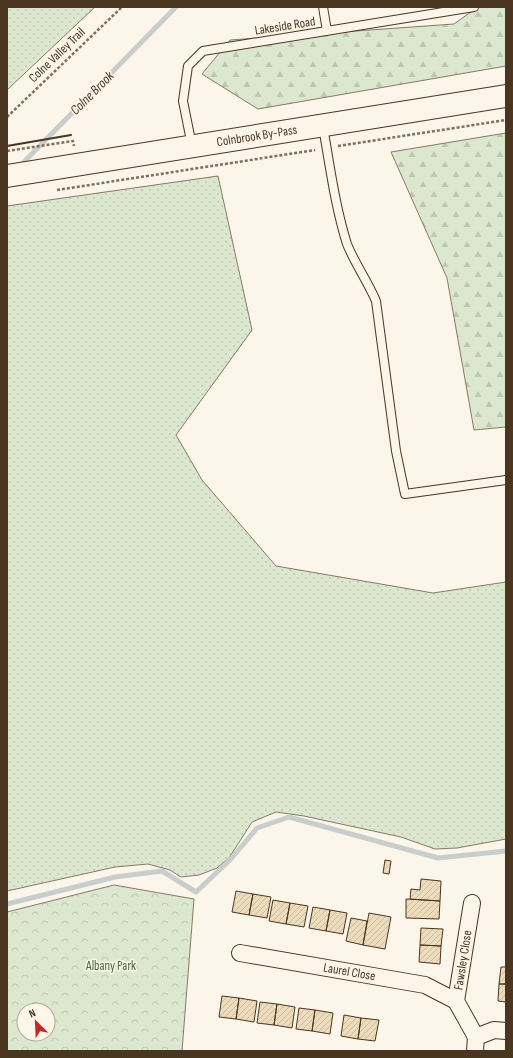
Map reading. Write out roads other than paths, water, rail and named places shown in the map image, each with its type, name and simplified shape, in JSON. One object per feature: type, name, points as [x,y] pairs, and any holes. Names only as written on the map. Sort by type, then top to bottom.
[{"type":"highway","name":"Colnbrook By-Pass","points":[[7,176],[506,96]]},
{"type":"street","name":"Fawsley Close","points":[[472,903],[456,1001],[476,1044]]},
{"type":"street","name":"Laurel Close","points":[[240,953],[425,985],[456,1001]]},
{"type":"street","points":[[476,1044],[494,1030],[506,1031]]},
{"type":"lane","points":[[323,7],[327,31]]},
{"type":"lane","name":"Lakeside Road","points":[[192,147],[183,101],[188,66],[203,51],[474,7]]},
{"type":"lane","points":[[323,126],[336,198],[348,245],[369,284],[376,301],[396,451],[405,494],[506,480]]},
{"type":"waterway","name":"Colne Brook","points":[[20,166],[176,7]]},
{"type":"waterway","points":[[7,904],[115,877],[162,871],[196,892],[230,860],[257,828],[289,817],[438,858],[506,851]]},
{"type":"park label","name":"Albany Park","points":[[111,966]]}]
